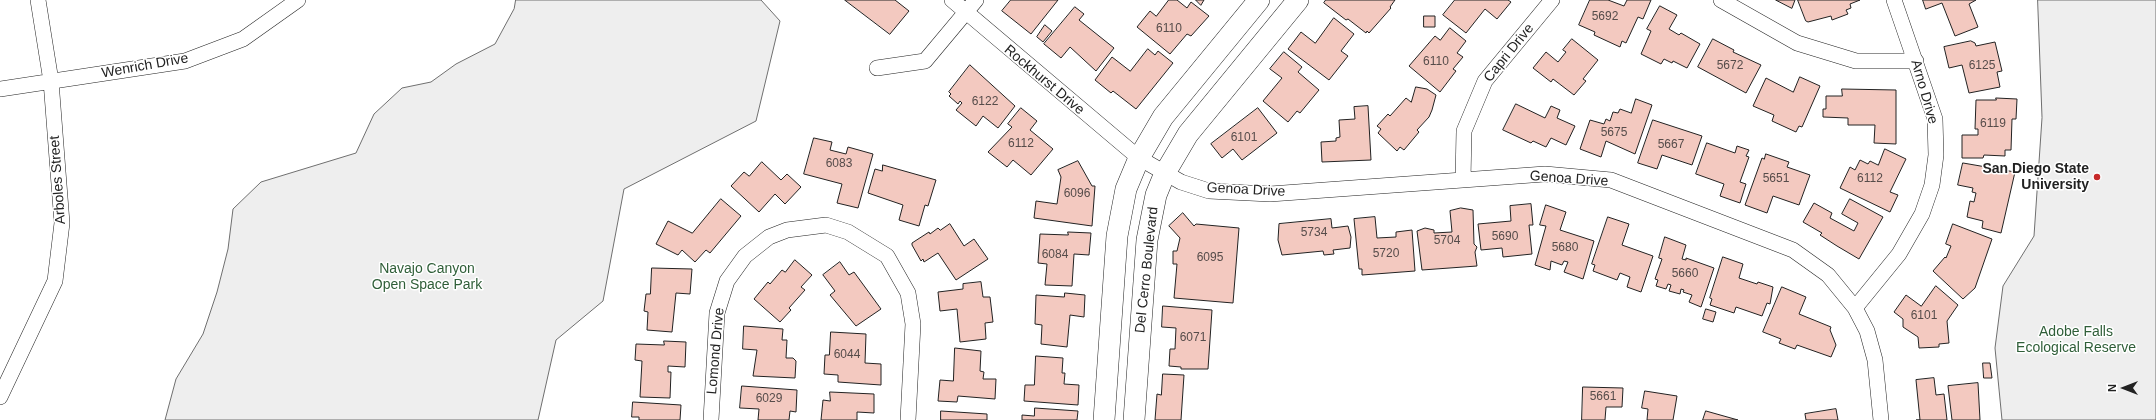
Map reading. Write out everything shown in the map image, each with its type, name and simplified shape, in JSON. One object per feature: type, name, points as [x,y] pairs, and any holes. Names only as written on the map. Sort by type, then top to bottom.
[{"type":"street","name":"Arboles Street","points":[[0,397],[55,281],[62,223],[50,81],[38,0]]},
{"type":"street","name":"Wenrich Drive","points":[[0,88],[185,61],[243,39],[298,0]]},
{"type":"street","name":"Rockhurst Drive","points":[[952,0],[1139,158]]},
{"type":"street","points":[[877,68],[925,61],[976,0]]},
{"type":"street","points":[[1104,420],[1117,236],[1126,189],[1139,158],[1163,117],[1259,0]]},
{"type":"street","name":"Del Cerro Boulevard","points":[[1134,420],[1147,240],[1154,199],[1164,173],[1188,134],[1298,0]]},
{"type":"street","name":"Capri Drive","points":[[1462,180],[1464,131],[1485,81],[1552,0]]},
{"type":"street","points":[[1721,0],[1797,43],[1856,61],[1916,61]]},
{"type":"street","name":"Arno Drive","points":[[1855,308],[1899,254],[1922,214],[1932,185],[1936,155],[1935,119],[1894,0]]},
{"type":"street","name":"Genoa Drive","points":[[1139,158],[1181,182],[1209,191],[1270,194],[1545,174],[1611,180],[1793,250],[1828,276],[1855,308],[1867,331],[1875,360],[1881,420]]},
{"type":"street","name":"Lomond Drive","points":[[711,420],[717,313],[727,281],[745,256],[769,238],[787,230],[826,225],[848,232],[887,256],[908,293],[913,324],[908,420]]},
{"type":"green space","name":"Navajo Canyon Open Space Park","points":[[516,0],[761,0],[780,21],[756,121],[624,189],[603,301],[556,340],[538,420],[165,420],[176,379],[203,334],[217,292],[228,249],[233,209],[261,182],[356,153],[374,114],[402,88],[431,82],[456,64],[495,44],[514,9]]},
{"type":"green space","name":"Adobe Falls Ecological Reserve","points":[[2038,0],[2156,0],[2156,420],[2002,420],[1995,348],[2003,286],[2034,236],[2042,118]]},
{"type":"building","points":[[845,0],[895,0],[909,11],[890,34]]},
{"type":"building","points":[[1011,0],[1058,0],[1031,34],[1002,11]]},
{"type":"building","points":[[1169,0],[1177,0],[1187,8],[1191,2],[1209,16],[1191,36],[1187,34],[1170,54],[1137,27],[1150,11],[1156,16]]},
{"type":"building","points":[[1196,0],[1204,0],[1201,5]]},
{"type":"building","points":[[1326,0],[1395,0],[1390,7],[1391,8],[1369,33],[1367,31],[1366,33],[1324,3]]},
{"type":"building","points":[[1455,0],[1508,0],[1511,2],[1497,19],[1485,9],[1466,33],[1443,15]]},
{"type":"building","points":[[1590,0],[1608,0],[1624,6],[1627,0],[1651,0],[1643,19],[1638,17],[1626,43],[1622,41],[1620,47],[1594,35],[1595,32],[1579,25]]},
{"type":"building","points":[[1776,0],[1795,0],[1792,8]]},
{"type":"building","points":[[1798,0],[1860,0],[1850,4],[1851,8],[1846,10],[1848,14],[1832,20],[1831,16],[1808,22],[1806,21]]},
{"type":"building","points":[[1923,0],[1976,0],[1969,4],[1978,27],[1955,36],[1942,3],[1926,9]]},
{"type":"building","points":[[1660,6],[1677,15],[1669,29],[1679,35],[1681,33],[1700,44],[1687,68],[1673,61],[1672,63],[1664,59],[1661,64],[1641,54],[1651,31],[1647,29]]},
{"type":"building","points":[[1075,7],[1084,14],[1079,20],[1114,48],[1096,71],[1070,47],[1061,58],[1044,44]]},
{"type":"building","points":[[1424,16],[1435,16],[1435,27],[1424,27]]},
{"type":"building","points":[[1334,18],[1354,34],[1341,51],[1348,56],[1329,80],[1288,49],[1301,32],[1315,43]]},
{"type":"building","points":[[1045,25],[1052,31],[1043,42],[1037,37]]},
{"type":"building","points":[[1450,28],[1466,41],[1457,53],[1463,57],[1453,69],[1456,71],[1440,92],[1409,66],[1435,36],[1440,40]]},
{"type":"building","points":[[1572,39],[1598,60],[1583,79],[1586,81],[1574,95],[1553,79],[1551,82],[1533,68],[1546,52],[1558,62],[1566,52],[1563,50]]},
{"type":"building","points":[[1713,39],[1734,50],[1733,52],[1761,65],[1746,93],[1698,67]]},
{"type":"building","points":[[1971,41],[1975,43],[1976,46],[1995,42],[2002,71],[1997,72],[2000,87],[1969,93],[1962,65],[1949,68],[1944,47]]},
{"type":"building","points":[[1148,49],[1155,55],[1158,51],[1173,63],[1136,109],[1113,91],[1111,93],[1095,80],[1112,57],[1130,71]]},
{"type":"building","points":[[1284,52],[1302,67],[1298,72],[1319,90],[1300,113],[1297,111],[1288,122],[1263,101],[1282,78],[1270,69]]},
{"type":"building","points":[[970,65],[1015,106],[998,128],[983,116],[976,126],[956,110],[962,103],[960,101],[958,104],[949,96],[951,94],[949,92]]},
{"type":"building","points":[[1800,77],[1820,86],[1802,127],[1799,126],[1796,132],[1772,121],[1774,115],[1753,106],[1766,78],[1793,92]]},
{"type":"building","points":[[1416,87],[1427,89],[1436,95],[1432,110],[1429,117],[1417,130],[1419,132],[1404,150],[1400,147],[1397,151],[1378,133],[1381,129],[1377,126],[1388,114],[1390,116],[1406,98],[1411,102]]},
{"type":"building","points":[[1842,89],[1896,90],[1896,144],[1874,143],[1875,125],[1848,125],[1848,118],[1823,117],[1823,109],[1826,109],[1826,96],[1842,96]]},
{"type":"building","points":[[1996,98],[2017,99],[2016,119],[2012,119],[2011,150],[2005,150],[2005,156],[1984,155],[1983,158],[1962,158],[1962,135],[1978,135],[1978,129],[1975,129],[1976,100],[1996,100]]},
{"type":"building","points":[[1636,99],[1652,105],[1635,154],[1606,141],[1601,157],[1580,149],[1590,120],[1604,124],[1606,119],[1610,121],[1613,112],[1618,113],[1620,109],[1631,113]]},
{"type":"building","points":[[1516,104],[1545,118],[1551,106],[1560,110],[1557,118],[1575,126],[1566,145],[1551,138],[1546,147],[1533,141],[1531,143],[1503,130]]},
{"type":"building","points":[[1368,106],[1371,160],[1322,162],[1321,142],[1336,141],[1336,138],[1340,137],[1339,120],[1355,119],[1354,107]]},
{"type":"building","points":[[1021,108],[1037,121],[1030,130],[1053,149],[1031,175],[1013,160],[1007,167],[988,152],[1012,127],[1008,124]]},
{"type":"building","points":[[1258,108],[1277,133],[1242,160],[1233,149],[1222,158],[1211,144]]},
{"type":"building","points":[[1653,120],[1702,136],[1692,165],[1662,155],[1657,169],[1638,163]]},
{"type":"building","points":[[814,138],[832,142],[830,150],[846,154],[848,147],[873,154],[858,208],[837,203],[842,184],[804,174]]},
{"type":"building","points":[[1707,143],[1735,153],[1737,146],[1749,150],[1746,156],[1749,157],[1740,182],[1746,184],[1740,203],[1720,196],[1724,184],[1696,174]]},
{"type":"building","points":[[1885,149],[1906,159],[1890,192],[1898,195],[1890,212],[1840,188],[1850,167],[1855,170],[1860,160],[1868,164],[1870,161],[1878,165]]},
{"type":"building","points":[[1766,154],[1789,162],[1787,167],[1810,175],[1799,205],[1773,196],[1767,213],[1745,205],[1762,158],[1764,159]]},
{"type":"building","points":[[1078,161],[1092,186],[1095,186],[1092,226],[1034,218],[1036,201],[1057,204],[1061,177],[1058,170]]},
{"type":"building","points":[[762,162],[781,180],[787,174],[801,187],[785,204],[775,194],[759,212],[731,186],[744,172],[749,176]]},
{"type":"building","points":[[1963,163],[2015,172],[2001,233],[1982,228],[1983,221],[1967,217],[1970,201],[1974,202],[1976,193],[1972,192],[1973,188],[1958,185]]},
{"type":"building","points":[[883,165],[936,180],[928,206],[925,205],[919,226],[899,220],[903,205],[868,193],[875,169],[882,171]]},
{"type":"building","points":[[721,199],[741,216],[710,253],[706,250],[695,262],[682,250],[678,255],[656,244],[668,221],[692,233]]},
{"type":"building","points":[[1850,199],[1883,217],[1859,259],[1820,235],[1822,233],[1803,222],[1814,203],[1832,213],[1830,218],[1854,231],[1858,223],[1842,214]]},
{"type":"building","points":[[1531,204],[1533,225],[1529,225],[1532,254],[1503,257],[1502,248],[1481,250],[1478,224],[1511,221],[1510,206]]},
{"type":"building","points":[[1546,205],[1566,212],[1560,230],[1594,241],[1583,279],[1564,272],[1568,262],[1564,261],[1562,265],[1551,261],[1550,270],[1535,265],[1546,226],[1540,225]]},
{"type":"building","points":[[1461,208],[1473,210],[1474,244],[1477,247],[1475,252],[1477,266],[1422,270],[1417,231],[1425,228],[1434,230],[1434,233],[1452,232],[1450,211]]},
{"type":"building","points":[[1183,213],[1194,226],[1196,224],[1239,228],[1233,303],[1174,298],[1177,264],[1173,264],[1173,251],[1177,251],[1180,238],[1169,226]]},
{"type":"building","points":[[1375,217],[1377,238],[1396,237],[1396,232],[1412,230],[1415,271],[1362,275],[1362,269],[1359,269],[1354,219]]},
{"type":"building","points":[[1608,217],[1629,224],[1622,245],[1653,256],[1641,292],[1627,287],[1630,277],[1620,273],[1617,280],[1593,271],[1595,265],[1592,264]]},
{"type":"building","points":[[1331,219],[1332,228],[1348,226],[1351,237],[1350,248],[1333,250],[1334,254],[1324,255],[1323,251],[1282,255],[1278,240],[1279,224]]},
{"type":"building","points":[[950,224],[964,246],[974,239],[988,259],[956,280],[938,253],[924,262],[923,259],[921,261],[912,245],[912,243],[929,232],[930,234],[938,228],[940,230]]},
{"type":"building","points":[[1953,224],[1992,239],[1975,288],[1963,299],[1933,271],[1945,257],[1946,258],[1951,246],[1946,244]]},
{"type":"building","points":[[1068,232],[1091,233],[1089,255],[1074,254],[1072,286],[1045,285],[1047,264],[1038,263],[1040,234],[1068,235]]},
{"type":"building","points":[[1665,237],[1686,245],[1682,259],[1686,260],[1686,258],[1714,268],[1701,307],[1689,302],[1692,295],[1683,292],[1684,290],[1681,289],[1680,294],[1669,291],[1671,285],[1668,284],[1666,289],[1656,286],[1658,280],[1655,279],[1662,259],[1659,258]]},
{"type":"building","points":[[1723,257],[1743,264],[1739,278],[1773,287],[1770,304],[1767,303],[1762,316],[1736,307],[1734,313],[1710,305],[1712,299],[1710,298]]},
{"type":"building","points":[[795,260],[812,275],[801,287],[805,290],[789,308],[791,310],[780,322],[754,299],[768,282],[770,284],[782,270],[785,272]]},
{"type":"building","points":[[840,262],[849,275],[854,272],[881,309],[856,326],[830,295],[835,291],[823,275]]},
{"type":"building","points":[[652,268],[692,269],[690,294],[676,293],[672,332],[647,330],[648,312],[644,311],[646,294],[650,294]]},
{"type":"building","points":[[981,282],[983,297],[990,297],[993,322],[985,323],[986,339],[960,342],[957,309],[940,311],[938,292],[963,289],[963,284]]},
{"type":"building","points":[[1936,286],[1958,305],[1947,321],[1949,343],[1939,344],[1939,347],[1919,348],[1918,337],[1903,327],[1903,319],[1894,312],[1906,295],[1921,306]]},
{"type":"building","points":[[1782,287],[1806,297],[1799,314],[1831,327],[1830,330],[1836,345],[1831,357],[1797,345],[1795,349],[1779,343],[1781,339],[1763,332]]},
{"type":"building","points":[[1065,293],[1085,295],[1084,317],[1070,315],[1067,347],[1041,344],[1042,325],[1035,324],[1036,295],[1064,297]]},
{"type":"building","points":[[1163,306],[1212,310],[1208,369],[1181,369],[1181,367],[1169,366],[1170,349],[1175,349],[1176,328],[1162,327]]},
{"type":"building","points":[[1706,309],[1716,312],[1713,322],[1703,319]]},
{"type":"building","points":[[744,326],[783,329],[782,340],[787,340],[786,358],[793,358],[796,361],[795,378],[753,376],[757,350],[743,349]]},
{"type":"building","points":[[831,332],[866,334],[865,363],[881,364],[881,385],[838,382],[838,375],[824,374],[825,355],[829,355]]},
{"type":"building","points":[[664,341],[686,342],[685,367],[668,366],[668,372],[671,372],[670,398],[640,397],[642,361],[635,360],[636,344],[664,345]]},
{"type":"building","points":[[955,348],[981,351],[980,371],[984,372],[983,379],[996,379],[995,399],[958,396],[957,402],[938,401],[940,380],[953,381]]},
{"type":"building","points":[[1036,356],[1063,358],[1062,373],[1065,373],[1064,384],[1079,385],[1078,405],[1024,401],[1025,385],[1034,385]]},
{"type":"building","points":[[1983,363],[1990,363],[1992,378],[1984,378]]},
{"type":"building","points":[[1163,374],[1184,375],[1181,420],[1155,420],[1157,394],[1161,395]]},
{"type":"building","points":[[1934,378],[1936,395],[1944,394],[1947,420],[1920,420],[1916,380]]},
{"type":"building","points":[[1978,383],[1980,420],[1952,420],[1948,386]]},
{"type":"building","points":[[742,386],[797,390],[796,412],[790,411],[789,420],[758,420],[759,409],[740,408]]},
{"type":"building","points":[[1583,387],[1623,388],[1622,407],[1606,407],[1605,420],[1582,420]]},
{"type":"building","points":[[1645,391],[1677,396],[1673,420],[1647,420],[1648,409],[1642,408]]},
{"type":"building","points":[[830,392],[874,394],[874,413],[857,412],[857,420],[821,420],[823,400],[830,401]]},
{"type":"building","points":[[633,402],[681,405],[680,420],[639,420],[639,417],[632,417]]},
{"type":"building","points":[[1035,408],[1078,411],[1077,420],[1022,420],[1022,415],[1034,416]]},
{"type":"building","points":[[1836,409],[1838,420],[1806,420],[1805,414]]},
{"type":"building","points":[[941,411],[987,414],[987,420],[941,420]]},
{"type":"building","points":[[1706,411],[1738,420],[1703,420]]},
{"type":"place","name":"San Diego State University","points":[[2097,177]]}]
